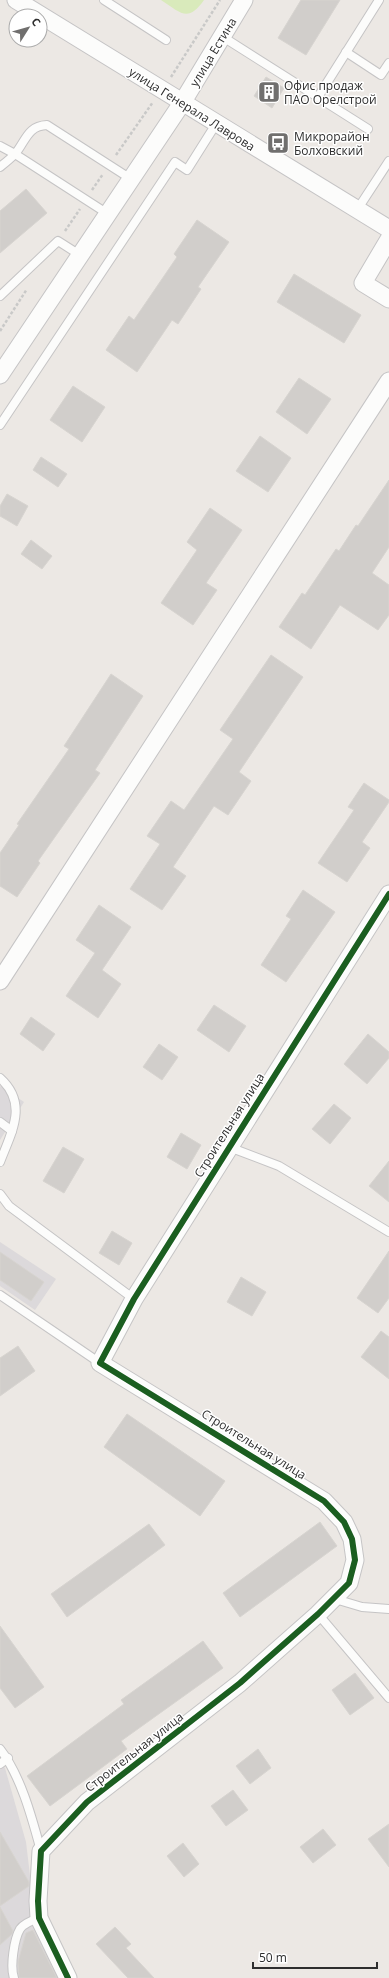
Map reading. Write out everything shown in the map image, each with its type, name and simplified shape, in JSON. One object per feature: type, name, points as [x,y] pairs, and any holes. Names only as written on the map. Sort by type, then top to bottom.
[{"type":"street","name":"улица Генерала Лаврова","points":[[16,0],[389,229]]},
{"type":"street","name":"улица Естина","points":[[0,375],[182,103],[244,0]]},
{"type":"street","points":[[389,239],[363,283],[389,299]]},
{"type":"street","points":[[0,981],[389,381]]},
{"type":"street","name":"Строительная улица","points":[[42,1850],[88,1802],[240,1683],[335,1599],[350,1583],[355,1560],[352,1539],[344,1522],[324,1501],[100,1363],[134,1299],[228,1146],[389,894]]},
{"type":"street","points":[[42,1850],[38,1901],[39,1918],[68,1978]]},
{"type":"lane","points":[[104,0],[166,40]]},
{"type":"lane","points":[[318,96],[379,0]]},
{"type":"lane","points":[[223,37],[368,129]]},
{"type":"lane","points":[[346,52],[381,74],[389,63]]},
{"type":"lane","points":[[0,425],[175,162],[188,170],[216,124]]},
{"type":"lane","points":[[0,167],[15,154],[31,130],[38,125],[47,125],[131,179]]},
{"type":"lane","points":[[0,146],[15,154],[108,214]]},
{"type":"lane","points":[[357,210],[389,161]]},
{"type":"lane","points":[[0,296],[58,241],[80,255]]},
{"type":"lane","points":[[0,1078],[15,1100],[17,1118],[0,1162]]},
{"type":"lane","points":[[0,1122],[12,1131]]},
{"type":"lane","points":[[228,1146],[279,1166],[389,1232]]},
{"type":"lane","points":[[0,1194],[9,1206],[134,1299]]},
{"type":"lane","points":[[0,1295],[100,1363]]},
{"type":"lane","points":[[335,1599],[362,1607],[389,1609]]},
{"type":"lane","points":[[318,1614],[389,1698]]},
{"type":"lane","points":[[0,1749],[8,1758],[29,1808],[42,1850]]},
{"type":"lane","points":[[0,1764],[8,1758]]},
{"type":"lane","points":[[14,1978],[12,1970],[14,1951],[20,1928],[39,1918]]},
{"type":"shaded area","points":[[0,1086],[24,1102],[0,1140]]},
{"type":"shaded area","points":[[0,1242],[56,1279],[35,1310],[0,1286]]},
{"type":"shaded area","points":[[0,1762],[5,1768],[26,1842],[36,1926],[50,1961],[62,1978],[0,1978]]},
{"type":"green space","points":[[161,0],[204,0],[193,12],[184,14]]},
{"type":"building","points":[[301,0],[340,0],[306,55],[278,38]]},
{"type":"building","name":"Офис продаж ПАО Орелстрой","points":[[266,77],[284,88],[272,108],[254,96]]},
{"type":"building","points":[[26,189],[47,213],[0,253],[0,211]]},
{"type":"building","points":[[197,220],[229,242],[198,287],[201,289],[178,324],[172,320],[137,372],[106,350],[129,316],[134,320],[177,257],[174,254]]},
{"type":"building","points":[[294,274],[361,315],[344,343],[277,302]]},
{"type":"building","points":[[299,378],[331,399],[307,434],[276,412]]},
{"type":"building","points":[[73,386],[105,407],[82,442],[50,420]]},
{"type":"building","points":[[260,436],[291,458],[268,492],[236,471]]},
{"type":"building","points":[[41,457],[67,474],[58,487],[33,470]]},
{"type":"building","points":[[389,480],[389,547],[372,573],[389,585],[389,615],[378,630],[340,605],[311,649],[279,627],[302,593],[305,595],[336,549],[339,551],[356,525],[358,526]]},
{"type":"building","points":[[7,494],[28,506],[17,526],[0,516],[0,506]]},
{"type":"building","points":[[210,508],[242,530],[206,583],[217,590],[193,625],[161,603],[197,550],[187,542]]},
{"type":"building","points":[[31,540],[52,556],[42,569],[21,554]]},
{"type":"building","points":[[271,655],[303,677],[239,772],[251,781],[228,815],[214,806],[173,867],[186,876],[162,910],[130,889],[160,844],[147,836],[171,801],[184,810],[233,739],[220,730]]},
{"type":"building","points":[[111,674],[143,696],[95,770],[100,773],[38,861],[40,863],[17,897],[0,886],[0,853],[19,825],[17,824],[69,749],[64,746]]},
{"type":"building","points":[[364,783],[389,800],[389,802],[362,842],[370,848],[347,882],[318,863],[354,810],[348,807]]},
{"type":"building","points":[[303,890],[335,912],[286,982],[261,965],[291,919],[286,916]]},
{"type":"building","points":[[99,905],[131,927],[102,970],[121,984],[98,1018],[66,996],[95,953],[76,940]]},
{"type":"building","points":[[214,1005],[246,1026],[229,1052],[197,1030]]},
{"type":"building","points":[[31,1017],[55,1034],[43,1051],[20,1034]]},
{"type":"building","points":[[368,1034],[389,1052],[389,1058],[367,1084],[344,1064]]},
{"type":"building","points":[[159,1044],[178,1057],[162,1080],[143,1067]]},
{"type":"building","points":[[334,1104],[351,1118],[330,1144],[312,1129]]},
{"type":"building","points":[[181,1133],[201,1145],[187,1169],[167,1157]]},
{"type":"building","points":[[63,1147],[84,1159],[64,1193],[43,1181]]},
{"type":"building","points":[[389,1161],[389,1202],[369,1186]]},
{"type":"building","points":[[112,1231],[132,1243],[119,1265],[99,1253]]},
{"type":"building","points":[[389,1251],[389,1298],[378,1313],[357,1298]]},
{"type":"building","points":[[0,1252],[44,1282],[31,1301],[0,1280]]},
{"type":"building","points":[[241,1277],[266,1292],[252,1316],[227,1302]]},
{"type":"building","points":[[381,1331],[389,1337],[389,1379],[361,1357]]},
{"type":"building","points":[[18,1346],[35,1371],[0,1396],[0,1358]]},
{"type":"building","points":[[127,1414],[225,1481],[200,1516],[104,1447]]},
{"type":"building","points":[[320,1522],[337,1546],[240,1617],[223,1593]]},
{"type":"building","points":[[149,1524],[165,1545],[67,1617],[51,1594]]},
{"type":"building","points":[[0,1626],[44,1687],[15,1708],[0,1688]]},
{"type":"building","points":[[203,1641],[223,1668],[121,1741],[127,1749],[50,1806],[27,1776],[124,1704],[121,1700]]},
{"type":"building","points":[[355,1673],[374,1698],[350,1715],[332,1690]]},
{"type":"building","points":[[258,1749],[271,1768],[250,1784],[236,1766]]},
{"type":"building","points":[[233,1790],[248,1810],[226,1826],[211,1806]]},
{"type":"building","points":[[389,1824],[389,1867],[368,1839]]},
{"type":"building","points":[[323,1829],[336,1845],[313,1863],[300,1847]]},
{"type":"building","points":[[0,1832],[29,1882],[29,1886],[0,1906]]},
{"type":"building","points":[[183,1843],[199,1864],[184,1877],[167,1856]]},
{"type":"building","points":[[0,1907],[13,1931],[12,1934],[0,1945]]},
{"type":"building","points":[[115,1927],[131,1944],[126,1948],[154,1978],[128,1978],[96,1944]]},
{"type":"building","points":[[33,1930],[57,1978],[19,1978],[18,1962],[26,1933]]},
{"type":"cycle path","points":[[68,1978],[39,1918],[38,1901],[41,1851],[87,1802],[240,1683],[318,1614],[349,1583],[355,1560],[352,1539],[344,1522],[324,1501],[100,1363],[134,1299],[389,894]]},
{"type":"place","name":"Офис продаж ПАО Орелстрой","points":[[269,92]]},
{"type":"place","name":"Микрорайон Болховский","points":[[278,143]]}]
